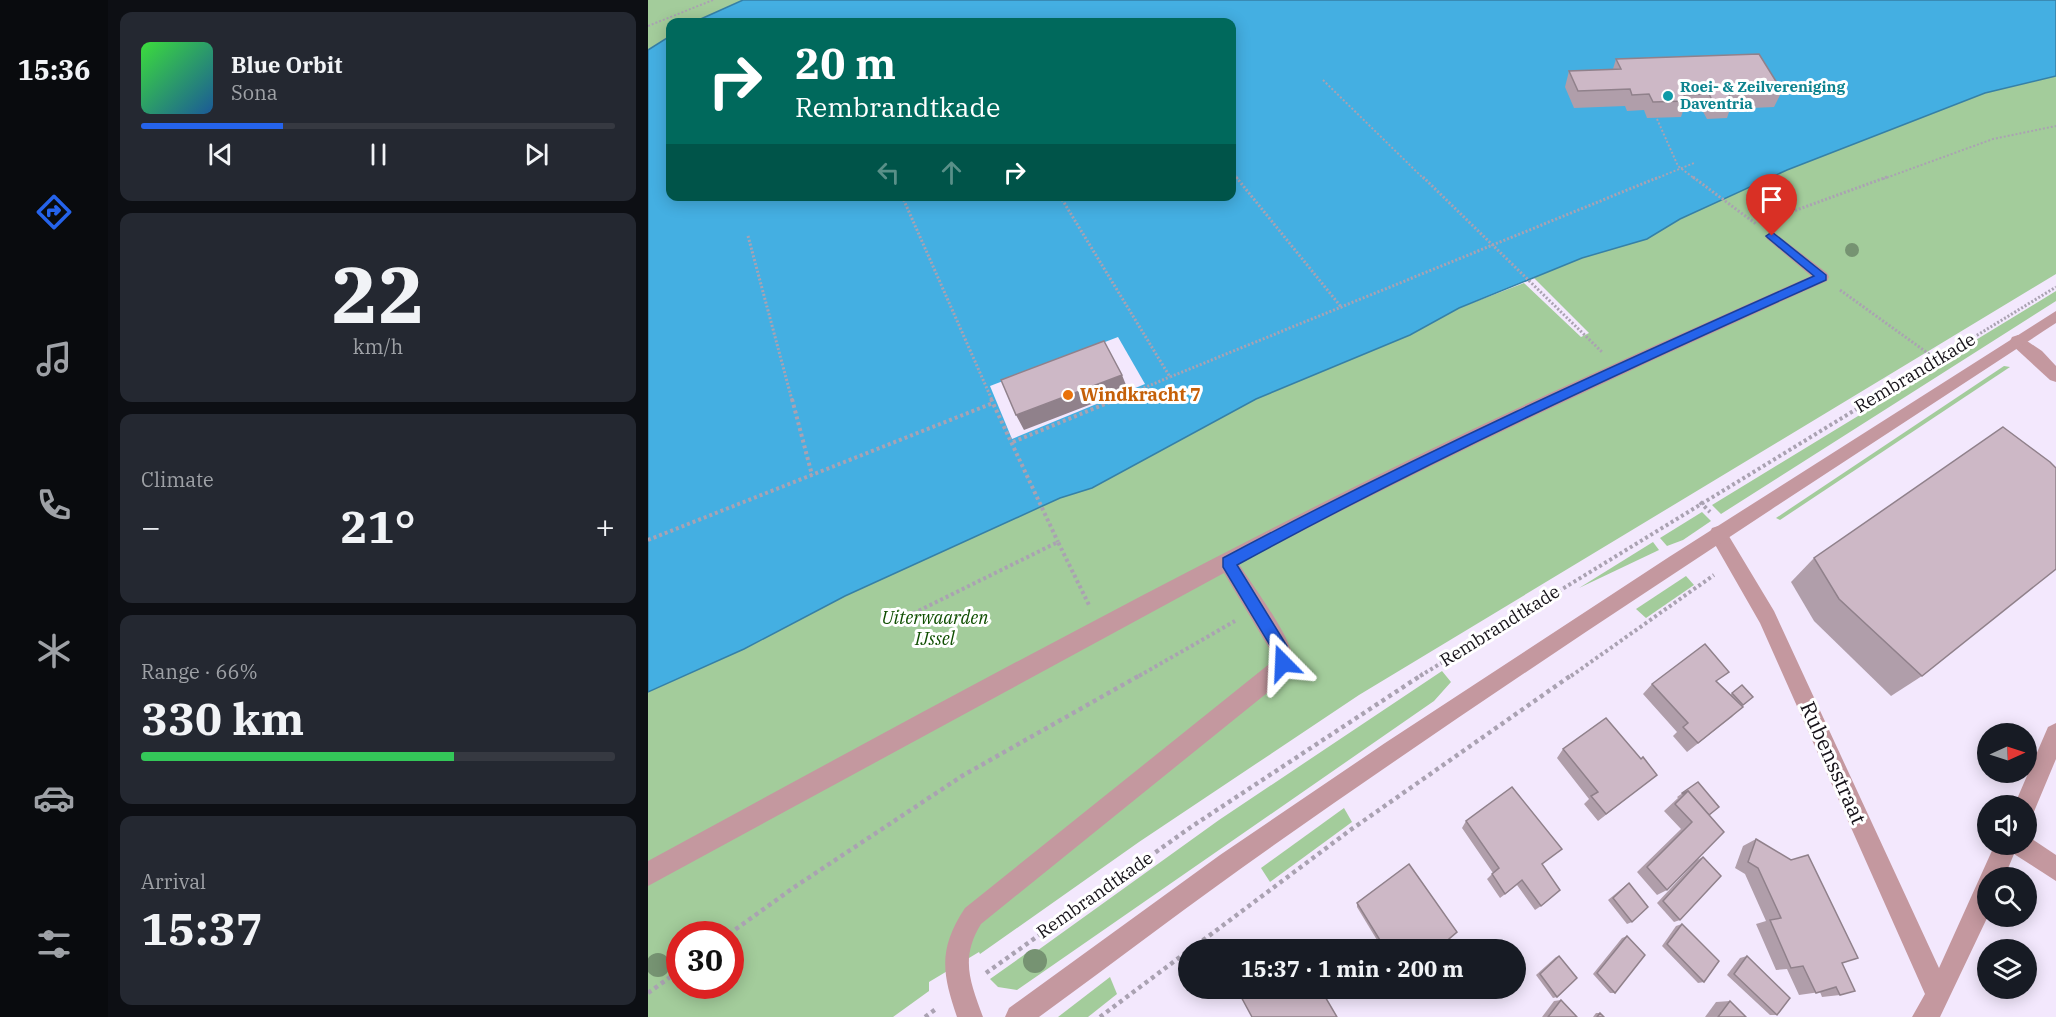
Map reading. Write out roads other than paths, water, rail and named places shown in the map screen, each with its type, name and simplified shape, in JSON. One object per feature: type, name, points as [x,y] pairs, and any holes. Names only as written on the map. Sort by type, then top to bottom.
[{"type":"street","points":[[648,874],[1100,628],[1228,563],[1338,503],[1618,368],[1822,277],[1768,229]]},
{"type":"street","name":"Rembrandtkade","points":[[1018,1017],[1296,816],[1718,534],[2056,316]]},
{"type":"street","points":[[2018,340],[2056,376]]},
{"type":"street","name":"Rubensstraat","points":[[1718,534],[1767,617],[1939,996]]},
{"type":"street","points":[[970,1017],[956,976],[958,944],[964,928],[978,910],[1276,673],[1283,663],[1282,651],[1228,563]]},
{"type":"street","points":[[2030,795],[2056,734]]},
{"type":"street","points":[[2036,855],[2056,869]]},
{"type":"street","points":[[1925,1017],[1939,996],[1977,913]]},
{"type":"water","points":[[743,0],[2056,0],[2056,76],[1985,93],[1787,170],[1680,219],[1647,239],[1582,258],[1459,308],[1410,335],[1256,399],[1092,488],[1060,498],[845,596],[744,649],[648,692],[648,50],[666,39],[666,201],[1236,201],[1236,18],[703,18]]},
{"type":"place","name":"Roei- & Zeilvereniging Daventria","points":[[1668,96]]},
{"type":"place","name":"Windkracht 7","points":[[1068,395]]},
{"type":"park label","name":"Uiterwaarden IJssel","points":[[935,628]]}]
